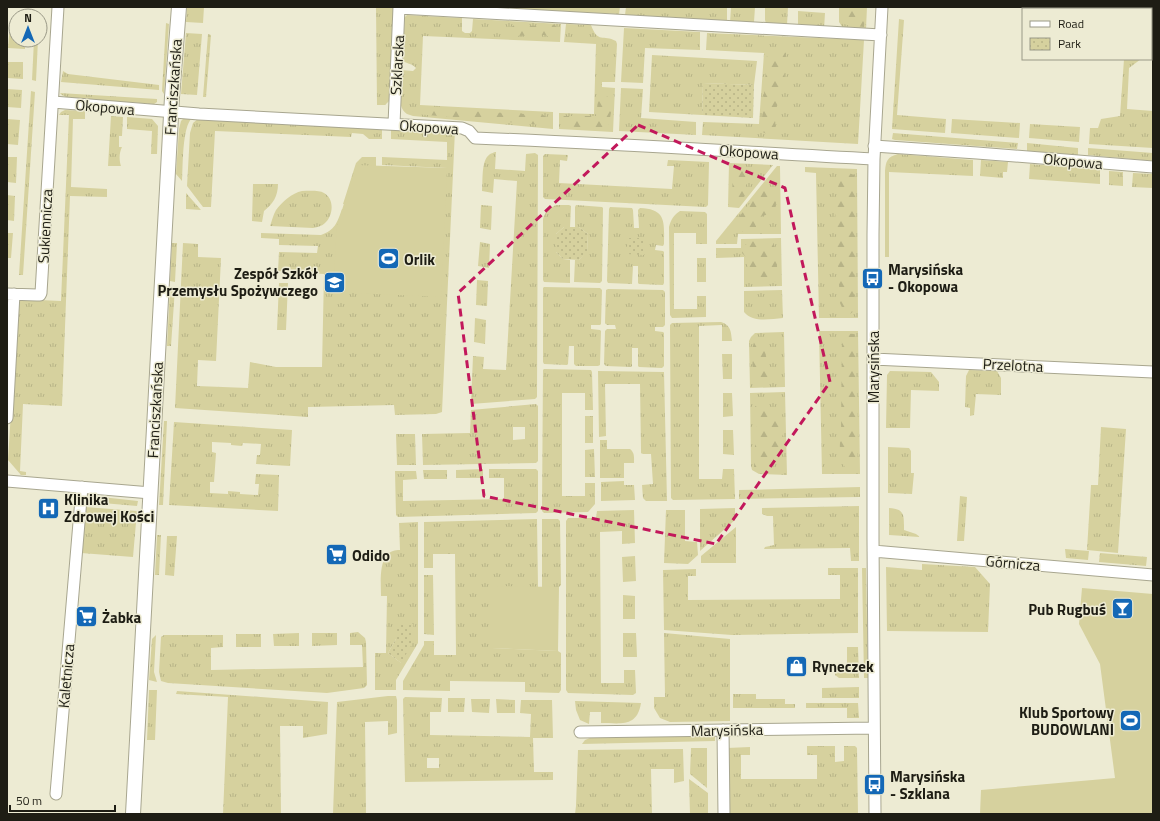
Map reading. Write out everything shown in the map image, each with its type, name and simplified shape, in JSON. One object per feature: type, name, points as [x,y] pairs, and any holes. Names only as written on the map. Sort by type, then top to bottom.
[{"type":"street","name":"Sukiennicza","points":[[7,418],[11,294],[37,296],[41,293],[58,7]]},
{"type":"street","name":"Franciszkańska","points":[[133,814],[179,7]]},
{"type":"street","name":"Marysińska","points":[[876,814],[873,551],[874,146],[882,7]]},
{"type":"street","points":[[399,8],[881,35]]},
{"type":"street","name":"Szklarska","points":[[394,124],[399,8]]},
{"type":"street","name":"Okopowa","points":[[53,102],[172,112],[462,128],[468,131],[475,138],[676,147],[874,159]]},
{"type":"street","name":"Okopowa","points":[[874,146],[977,152],[1153,167]]},
{"type":"street","name":"Przelotna","points":[[873,358],[1153,372]]},
{"type":"street","points":[[7,481],[151,493]]},
{"type":"street","name":"Kaletnicza","points":[[56,794],[82,487]]},
{"type":"street","name":"Górnicza","points":[[873,551],[1153,575]]},
{"type":"street","name":"Marysińska","points":[[580,732],[874,728]]},
{"type":"street","points":[[723,730],[724,814]]},
{"type":"highlighted area","points":[[638,125],[785,188],[830,382],[716,544],[484,496],[458,293]]},
{"type":"green space","points":[[187,7],[204,7],[203,23],[186,22]]},
{"type":"green space","points":[[376,7],[396,7],[390,100],[385,105],[377,105]]},
{"type":"green space","points":[[461,7],[620,7],[619,14]]},
{"type":"green space","points":[[626,7],[727,7],[727,22],[625,15]]},
{"type":"green space","points":[[731,7],[755,7],[754,22],[730,23]]},
{"type":"green space","points":[[765,7],[788,7],[787,25],[766,23]]},
{"type":"green space","points":[[839,7],[867,7],[866,29],[843,28],[839,22]]},
{"type":"green space","points":[[842,7],[865,7],[864,27],[842,23]]},
{"type":"green space","points":[[1153,7],[1152,50],[1152,8],[1129,8]]},
{"type":"green space","points":[[798,11],[825,13],[824,29],[798,28]]},
{"type":"green space","points":[[407,15],[462,18],[462,31],[465,33],[470,33],[472,31],[473,19],[561,24],[560,42],[423,36],[420,105],[553,112],[553,129],[413,116],[407,114],[401,105],[399,94],[401,70],[413,71],[416,68],[402,60],[405,17]]},
{"type":"green space","points":[[899,19],[904,20],[897,115],[946,119],[945,133],[892,129]]},
{"type":"green space","points":[[166,23],[169,24],[164,94],[162,91]]},
{"type":"green space","points":[[566,24],[591,25],[596,35],[599,37],[616,41],[615,82],[602,82],[602,87],[615,88],[613,132],[559,129],[559,113],[594,114],[596,44],[564,42]]},
{"type":"green space","points":[[514,25],[555,25],[558,30],[554,38],[544,35],[514,36],[507,31]]},
{"type":"green space","points":[[624,28],[700,32],[700,50],[645,48],[643,83],[621,82]]},
{"type":"green space","points":[[186,33],[202,34],[197,95],[181,94]]},
{"type":"green space","points":[[707,33],[864,40],[858,144],[702,135],[703,122],[759,124],[764,53],[706,50]]},
{"type":"green space","points":[[208,34],[211,35],[206,97],[203,97]]},
{"type":"green space","points":[[34,48],[38,48],[36,81],[32,80]]},
{"type":"green space","points":[[777,48],[786,53],[784,87],[776,109],[775,129],[767,134],[760,131],[767,55]]},
{"type":"green space","points":[[652,55],[757,61],[754,85],[703,83],[702,115],[649,112]]},
{"type":"green space","points":[[1124,60],[1140,60],[1129,68],[1127,109],[1153,111],[1153,148],[1089,144],[1090,128],[1098,128],[1101,119],[1120,116]]},
{"type":"green space","points":[[7,62],[23,62],[23,79],[7,78]]},
{"type":"green space","points":[[63,71],[68,74],[159,85],[159,90],[61,82]]},
{"type":"green space","points":[[703,83],[754,85],[753,118],[702,115]]},
{"type":"green space","points":[[621,88],[643,89],[641,118],[696,122],[696,135],[619,131]]},
{"type":"green space","points":[[7,89],[22,90],[21,108],[7,107]]},
{"type":"green space","points":[[31,91],[35,92],[23,275],[19,275]]},
{"type":"green space","points":[[60,93],[157,99],[157,102],[154,104],[68,98]]},
{"type":"green space","points":[[600,94],[611,98],[612,107],[608,129],[561,126],[561,120],[564,116],[596,116]]},
{"type":"green space","points":[[409,108],[543,115],[548,118],[549,124],[543,125],[416,114]]},
{"type":"green space","points":[[65,110],[85,111],[85,119],[73,119],[71,187],[107,189],[107,197],[70,196],[62,406],[23,404],[20,471],[26,472],[26,475],[21,475],[8,460],[18,299],[61,301],[69,115],[59,115]]},
{"type":"green space","points":[[111,116],[123,117],[122,136],[119,136],[119,147],[122,147],[120,152],[121,166],[108,166]]},
{"type":"green space","points":[[127,117],[152,119],[158,126],[157,154],[151,154],[152,131],[127,129]]},
{"type":"green space","points":[[185,117],[192,118],[186,130],[182,181],[176,174],[179,129],[181,121]]},
{"type":"green space","points":[[199,118],[382,126],[382,139],[369,139],[363,134],[352,133],[351,137],[215,131],[211,207],[203,207],[187,186],[190,133],[193,123]]},
{"type":"green space","points":[[7,119],[20,120],[18,145],[7,144]]},
{"type":"green space","points":[[952,119],[1020,123],[1019,138],[951,133]]},
{"type":"green space","points":[[1030,124],[1080,127],[1079,142],[1029,138]]},
{"type":"green space","points":[[391,127],[455,130],[442,412],[436,414],[395,415],[394,405],[308,407],[308,417],[175,408],[183,243],[198,244],[198,257],[221,258],[216,361],[198,360],[197,386],[248,388],[250,362],[276,367],[322,367],[324,274],[278,271],[279,252],[317,253],[318,246],[279,245],[279,239],[261,238],[261,233],[321,235],[329,231],[335,225],[342,209],[349,209],[447,168],[382,165],[382,157],[447,160],[447,142],[391,139]]},
{"type":"green space","points":[[893,133],[1018,143],[1017,149],[895,140],[892,139]]},
{"type":"green space","points":[[1027,143],[1078,148],[1078,155],[1027,151]]},
{"type":"green space","points":[[1088,148],[1153,153],[1153,161],[1088,155]]},
{"type":"green space","points":[[496,152],[495,169],[525,171],[526,154],[535,153],[538,155],[537,397],[535,399],[471,404],[473,356],[484,357],[483,369],[506,370],[517,181],[494,179],[493,193],[482,191],[483,172],[486,158],[492,153]]},
{"type":"green space","points":[[545,154],[568,155],[567,161],[560,160],[559,183],[672,189],[674,166],[667,166],[668,160],[709,162],[708,205],[706,207],[545,199],[543,197],[543,156]]},
{"type":"green space","points":[[898,154],[973,160],[973,176],[889,172],[889,257],[885,257],[885,168],[889,158]]},
{"type":"green space","points":[[7,157],[17,157],[16,183],[7,182]]},
{"type":"green space","points":[[362,157],[376,157],[376,173],[353,205],[343,204],[356,163]]},
{"type":"green space","points":[[981,160],[1008,162],[1007,172],[1003,172],[1003,178],[980,176]]},
{"type":"green space","points":[[729,163],[773,165],[739,208],[728,207]]},
{"type":"green space","points":[[1030,164],[1100,170],[1100,184],[1029,179]]},
{"type":"green space","name":"Orlik","points":[[356,165],[447,168],[441,297],[333,292],[337,226]]},
{"type":"green space","points":[[733,166],[748,167],[753,170],[747,182],[746,195],[736,204],[732,200]]},
{"type":"green space","points":[[777,166],[780,166],[781,234],[738,234],[737,244],[716,244],[716,241]]},
{"type":"green space","points":[[805,167],[857,169],[858,318],[819,318],[816,173],[805,172]]},
{"type":"green space","points":[[1109,171],[1123,172],[1123,186],[1109,185]]},
{"type":"green space","points":[[849,173],[854,175],[856,194],[854,311],[850,314],[844,312],[840,303],[835,208],[839,181],[843,176]]},
{"type":"green space","points":[[1133,173],[1153,174],[1153,188],[1132,187]]},
{"type":"green space","points":[[253,184],[278,184],[276,196],[270,206],[264,211],[262,222],[252,221]]},
{"type":"green space","points":[[761,189],[774,192],[778,197],[773,213],[762,216],[755,221],[757,232],[743,232],[737,226],[739,217]]},
{"type":"green space","points":[[302,191],[319,191],[328,196],[332,208],[328,220],[323,225],[313,228],[270,226],[276,210],[281,204],[291,196]]},
{"type":"green space","points":[[186,193],[201,210],[186,209]]},
{"type":"green space","points":[[7,195],[15,196],[14,221],[7,220]]},
{"type":"green space","points":[[481,205],[492,206],[491,230],[480,228]]},
{"type":"green space","points":[[556,205],[571,206],[570,227],[564,227],[556,234],[556,252],[563,259],[570,260],[570,283],[544,282],[543,280],[543,219],[548,210]]},
{"type":"green space","points":[[576,205],[603,208],[602,281],[600,283],[574,282],[575,260],[579,260],[587,252],[588,234],[579,227],[575,227]]},
{"type":"green space","points":[[610,207],[632,208],[634,228],[639,228],[638,210],[640,208],[655,211],[662,218],[664,224],[664,244],[663,246],[656,245],[655,250],[664,252],[663,285],[639,284],[638,266],[633,266],[632,284],[608,283]]},
{"type":"green space","points":[[680,211],[705,212],[707,214],[707,244],[696,244],[696,233],[674,233],[674,309],[697,309],[697,296],[706,296],[706,317],[672,318],[670,315],[669,227],[673,218]]},
{"type":"green space","points":[[564,227],[579,227],[588,234],[587,253],[579,260],[563,259],[556,252],[556,234]]},
{"type":"green space","points":[[7,233],[13,233],[11,258],[7,258]]},
{"type":"green space","points":[[627,238],[645,238],[644,255],[627,254]]},
{"type":"green space","points":[[781,238],[782,286],[744,287],[744,257],[716,258],[716,248],[741,248],[741,239]]},
{"type":"green space","points":[[749,241],[773,242],[776,251],[778,281],[763,282],[752,279],[748,271],[747,258],[742,253],[744,247]]},
{"type":"green space","points":[[480,242],[490,244],[489,268],[478,266]]},
{"type":"green space","points":[[172,243],[177,243],[175,282],[170,281]]},
{"type":"green space","points":[[697,258],[706,258],[706,282],[697,282]]},
{"type":"green space","points":[[477,280],[488,281],[487,306],[476,305]]},
{"type":"green space","points":[[279,283],[288,283],[286,330],[277,330]]},
{"type":"green space","points":[[544,287],[600,288],[602,290],[601,324],[591,325],[591,329],[601,331],[600,365],[576,366],[574,364],[574,346],[569,346],[567,365],[544,364]]},
{"type":"green space","points":[[170,288],[175,288],[171,346],[167,346]]},
{"type":"green space","points":[[606,290],[663,290],[665,292],[665,325],[663,327],[655,327],[655,331],[664,333],[664,366],[662,368],[639,367],[638,348],[632,348],[631,367],[606,366],[604,364],[605,331],[607,329],[616,329],[615,325],[607,325],[605,323]]},
{"type":"green space","points":[[782,290],[783,318],[757,319],[752,318],[744,312],[744,291]]},
{"type":"green space","points":[[475,318],[486,320],[485,344],[474,342]]},
{"type":"green space","points":[[721,322],[729,327],[732,341],[722,341],[722,325],[699,326],[699,479],[722,479],[723,469],[734,469],[735,499],[673,500],[671,498],[670,325],[672,323]]},
{"type":"green space","points":[[819,331],[858,331],[860,474],[822,474]]},
{"type":"green space","points":[[784,332],[785,387],[750,388],[749,341],[751,337],[755,333]]},
{"type":"green space","points":[[842,333],[854,334],[855,339],[858,428],[857,468],[852,470],[846,469],[840,452]]},
{"type":"green space","points":[[763,337],[770,374],[770,384],[757,385],[753,379],[752,349],[755,339]]},
{"type":"green space","points":[[722,354],[732,354],[732,379],[723,379]]},
{"type":"green space","points":[[544,369],[591,370],[592,372],[593,410],[585,410],[585,393],[562,393],[562,496],[585,496],[585,483],[595,483],[595,504],[588,512],[544,513],[542,511]]},
{"type":"green space","points":[[969,370],[997,371],[1001,378],[1001,395],[976,394],[974,415],[970,416],[970,408],[965,407],[966,376]]},
{"type":"green space","points":[[598,371],[664,372],[667,501],[646,501],[643,498],[642,485],[653,484],[651,454],[641,453],[640,384],[605,384],[606,436],[599,437]]},
{"type":"green space","points":[[890,371],[931,372],[939,382],[939,391],[911,390],[910,428],[886,428],[887,375]]},
{"type":"green space","points":[[785,392],[787,475],[759,474],[752,470],[751,466],[750,393]]},
{"type":"green space","points":[[723,393],[732,393],[733,416],[723,417]]},
{"type":"green space","points":[[759,402],[769,406],[776,416],[782,414],[784,431],[780,443],[779,456],[763,468],[754,468],[757,423],[754,408]]},
{"type":"green space","points":[[536,404],[538,406],[538,461],[536,463],[423,465],[422,434],[470,433],[471,410]],"holes":[[[513,427],[525,427],[525,439],[513,440]]]},
{"type":"green space","points":[[585,416],[593,416],[593,443],[585,443]]},
{"type":"green space","points":[[164,421],[167,421],[163,505],[159,505]]},
{"type":"green space","points":[[174,422],[292,430],[290,466],[256,464],[257,455],[260,455],[261,444],[243,443],[242,446],[231,445],[231,443],[212,442],[212,452],[216,453],[214,482],[210,482],[210,493],[228,494],[228,491],[240,492],[240,494],[258,495],[259,484],[255,484],[256,474],[279,475],[278,511],[169,505]]},
{"type":"green space","points":[[1101,427],[1126,429],[1118,553],[1087,550],[1091,485],[1098,485]]},
{"type":"green space","points":[[723,430],[733,430],[734,455],[723,454]]},
{"type":"green space","points":[[396,434],[415,434],[416,465],[397,465]]},
{"type":"green space","points":[[600,440],[607,440],[607,449],[630,449],[633,452],[634,463],[624,463],[624,478],[600,478]]},
{"type":"green space","points":[[888,447],[909,448],[911,451],[911,473],[914,473],[912,494],[888,493]]},
{"type":"green space","points":[[594,449],[595,477],[585,477],[585,450]]},
{"type":"green space","points":[[483,469],[483,478],[456,478],[456,470]]},
{"type":"green space","points":[[489,469],[536,469],[538,471],[538,511],[536,513],[398,517],[396,515],[395,471],[416,471],[417,479],[403,480],[403,501],[504,499],[504,478],[489,478]]},
{"type":"green space","points":[[423,470],[447,470],[447,479],[424,479]]},
{"type":"green space","points":[[624,481],[624,485],[634,485],[635,500],[601,501],[601,482]]},
{"type":"green space","points":[[860,487],[860,497],[739,499],[739,490]]},
{"type":"green space","points":[[92,496],[138,501],[137,506],[91,502]]},
{"type":"green space","points":[[960,496],[967,497],[964,541],[957,541]]},
{"type":"green space","points":[[859,506],[859,561],[851,561],[850,548],[764,549],[765,547],[774,545],[773,516],[762,514],[762,508]]},
{"type":"green space","points":[[85,507],[137,511],[133,557],[81,553]]},
{"type":"green space","points":[[735,508],[735,520],[700,551],[700,509]]},
{"type":"green space","points":[[889,508],[901,511],[904,520],[904,530],[920,537],[889,535]]},
{"type":"green space","points":[[634,510],[635,543],[622,544],[622,531],[600,532],[601,683],[624,683],[624,670],[635,670],[636,693],[633,695],[568,693],[566,690],[566,521],[568,518],[596,518],[597,511]]},
{"type":"green space","points":[[666,510],[685,510],[685,541],[697,542],[698,555],[688,564],[664,563]]},
{"type":"green space","points":[[537,519],[538,587],[492,648],[558,651],[561,653],[561,690],[559,693],[525,692],[525,682],[450,681],[450,691],[403,690],[403,681],[424,645],[424,641],[434,641],[434,655],[456,655],[455,554],[433,554],[433,568],[424,568],[424,522]]},
{"type":"green space","points":[[542,519],[558,519],[560,521],[561,585],[559,587],[542,587]]},
{"type":"green space","points":[[418,522],[418,643],[396,680],[396,690],[375,690],[375,653],[386,653],[387,596],[381,596],[381,570],[388,554],[395,550],[400,550],[399,523]],"holes":[[[396,639],[401,663],[388,653]]]},
{"type":"green space","points":[[736,527],[736,563],[701,563],[701,556]]},
{"type":"green space","points":[[157,535],[161,535],[159,575],[155,575]]},
{"type":"green space","points":[[167,536],[177,536],[174,576],[165,575]]},
{"type":"green space","points":[[1065,549],[1089,551],[1088,560],[1066,558]]},
{"type":"green space","points":[[1100,553],[1147,557],[1146,566],[1099,562]]},
{"type":"green space","points":[[635,556],[636,581],[623,582],[622,557]]},
{"type":"green space","points":[[922,564],[975,567],[990,584],[988,632],[887,631],[886,567],[922,570]]},
{"type":"green space","points":[[828,568],[858,568],[858,633],[732,635],[664,630],[663,570],[696,569],[696,576],[688,576],[688,600],[840,599],[840,575],[828,575]]},
{"type":"green space","points":[[862,568],[866,568],[868,678],[864,678]]},
{"type":"green space","points":[[424,575],[433,575],[434,635],[424,634]]},
{"type":"green space","points":[[492,586],[559,587],[558,651],[492,648]]},
{"type":"green space","name":"Klub Sportowy BUDOWLANI","points":[[1082,588],[1153,594],[1153,814],[980,814],[981,790],[1115,778],[1100,664],[1079,624]]},
{"type":"green space","points":[[623,595],[635,596],[635,619],[623,619]]},
{"type":"green space","points":[[396,624],[413,624],[413,642],[401,663],[388,653],[396,639]]},
{"type":"green space","points":[[358,632],[365,638],[366,642],[367,685],[364,688],[327,693],[168,683],[161,681],[159,672],[161,637],[164,635],[223,635],[223,647],[211,648],[211,670],[363,667],[362,645],[350,645],[350,633]]},
{"type":"green space","points":[[299,633],[299,646],[274,646],[273,634]]},
{"type":"green space","points":[[312,633],[337,633],[337,645],[312,646]]},
{"type":"green space","points":[[623,633],[636,633],[637,657],[623,657]]},
{"type":"green space","points":[[664,633],[730,639],[730,721],[670,722],[660,718],[654,708],[654,697],[665,697]]},
{"type":"green space","points":[[236,634],[261,634],[261,647],[236,647]]},
{"type":"green space","points":[[156,635],[154,672],[157,682],[149,680],[152,639]]},
{"type":"green space","points":[[847,647],[858,647],[859,678],[839,678],[835,675],[835,671],[847,670]]},
{"type":"green space","points":[[859,687],[859,698],[822,698],[822,688]]},
{"type":"green space","points":[[149,690],[157,690],[155,740],[147,740]]},
{"type":"green space","points":[[177,691],[328,702],[327,734],[303,738],[303,726],[280,726],[281,814],[223,814],[228,697],[176,694]]},
{"type":"green space","points":[[733,694],[756,694],[756,699],[785,699],[785,704],[795,704],[795,708],[733,708]]},
{"type":"green space","points":[[396,696],[397,700],[397,733],[388,735],[388,721],[365,722],[366,814],[333,814],[337,702]]},
{"type":"green space","points":[[405,697],[442,698],[441,712],[430,712],[430,735],[530,737],[531,714],[520,713],[521,700],[552,700],[553,738],[533,738],[534,772],[553,772],[553,780],[405,782],[403,699]],"holes":[[[427,758],[439,758],[439,768],[427,768]]]},
{"type":"green space","points":[[448,698],[465,698],[464,712],[448,712]]},
{"type":"green space","points":[[471,699],[490,699],[489,713],[472,712]]},
{"type":"green space","points":[[496,699],[515,700],[515,713],[497,713]]},
{"type":"green space","points":[[575,701],[641,703],[636,717],[632,720],[621,723],[601,723],[601,712],[590,712],[589,724],[580,720],[576,710]]},
{"type":"green space","points":[[806,703],[858,703],[859,718],[847,718],[847,708],[806,708]]},
{"type":"green space","points":[[715,736],[715,741],[582,744],[585,740],[590,738]]},
{"type":"green space","points":[[807,746],[835,746],[835,762],[844,761],[844,746],[855,746],[857,748],[858,814],[728,814],[727,748],[750,747],[750,755],[741,755],[741,779],[817,779],[817,755],[807,755]]},
{"type":"green space","points":[[691,748],[707,748],[707,788],[690,774]]},
{"type":"green space","points":[[683,749],[684,781],[674,783],[674,769],[651,769],[652,814],[575,814],[578,750]]},
{"type":"green space","points":[[689,779],[708,793],[708,814],[690,814]]},
{"type":"place","name":"Orlik","points":[[389,259]]},
{"type":"place","name":"Marysińska - Okopowa","points":[[873,278]]},
{"type":"place","name":"Zespół Szkół Przemysłu Spożywczego","points":[[334,282]]},
{"type":"place","name":"Klinika Zdrowej Kości","points":[[49,508]]},
{"type":"place","name":"Odido","points":[[336,555]]},
{"type":"place","name":"Pub Rugbuś","points":[[1122,609]]},
{"type":"place","name":"Żabka","points":[[87,617]]},
{"type":"place","name":"Ryneczek","points":[[796,666]]},
{"type":"place","name":"Klub Sportowy BUDOWLANI","points":[[1130,721]]},
{"type":"place","name":"Marysińska - Szklana","points":[[875,785]]}]
